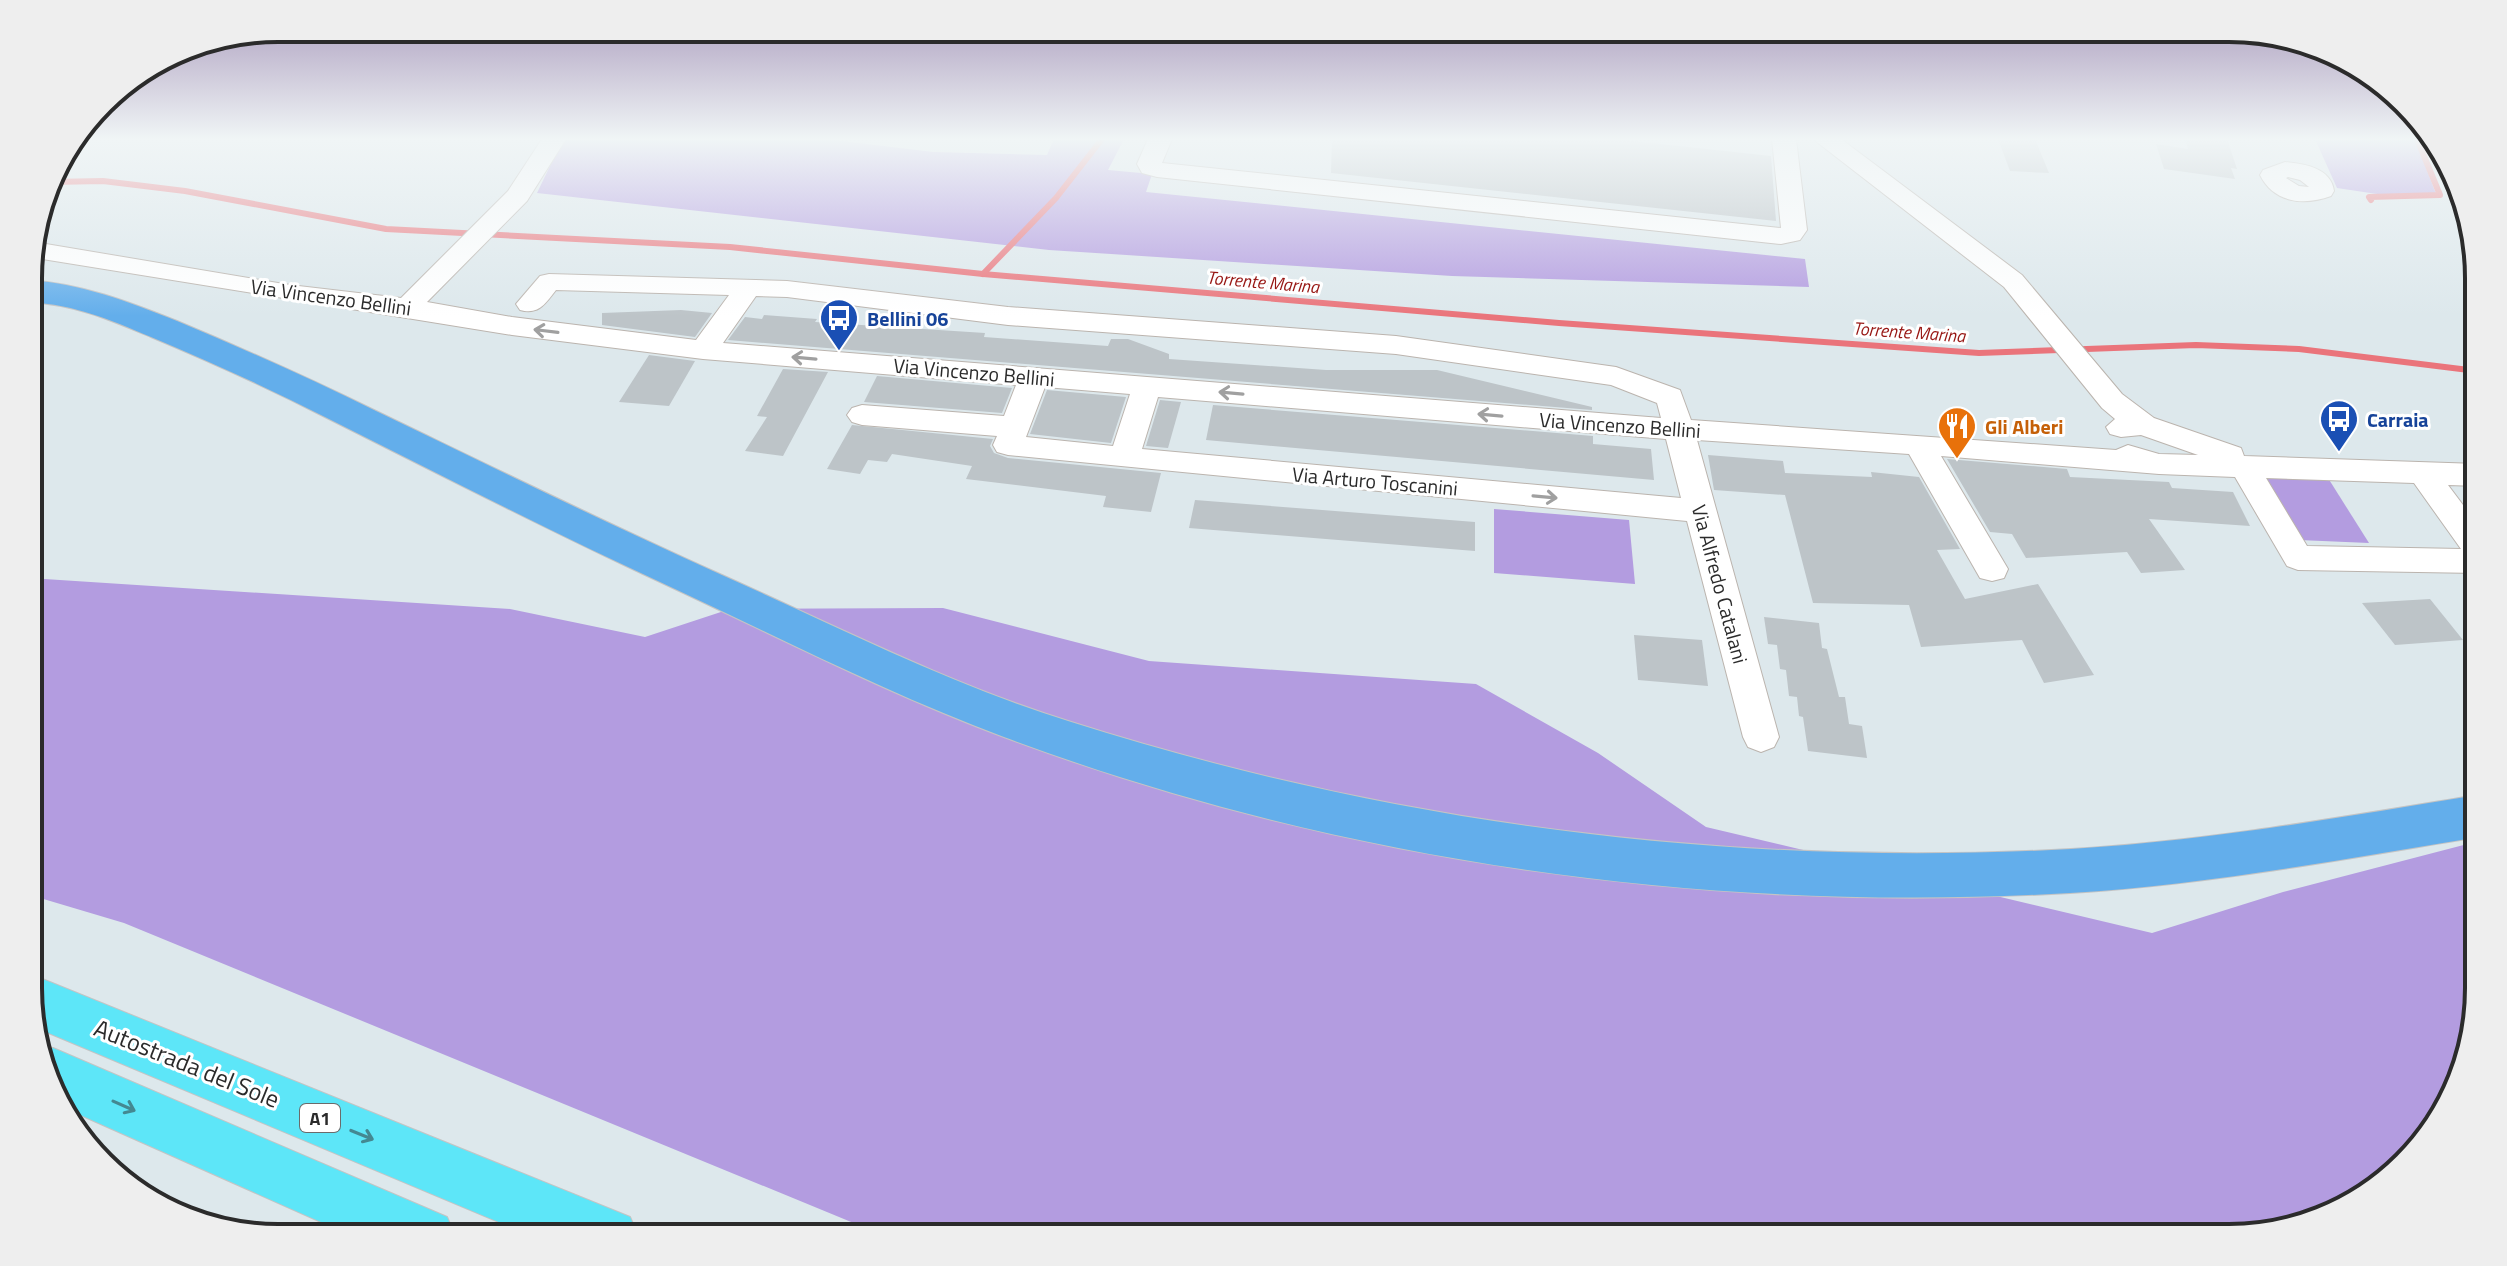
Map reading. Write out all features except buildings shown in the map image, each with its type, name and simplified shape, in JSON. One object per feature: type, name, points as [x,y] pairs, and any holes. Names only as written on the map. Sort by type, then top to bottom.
[{"type":"highway","name":"Autostrada del Sole","points":[[43,1004],[575,1224]]},
{"type":"highway","points":[[61,1078],[394,1224]]},
{"type":"main road","points":[[43,292],[68,294],[121,311],[266,371],[630,551],[932,688],[1060,738],[1143,764],[1357,817],[1476,840],[1647,861],[1765,871],[1909,876],[2070,871],[2199,859],[2465,818]]},
{"type":"main road","points":[[43,305],[121,311]]},
{"type":"street","points":[[416,297],[516,198]]},
{"type":"street","points":[[1422,198],[1781,236],[1791,235],[1794,230],[1790,198]]},
{"type":"street","points":[[1904,198],[1996,267],[2024,292],[2125,420]]},
{"type":"street","name":"Via Vincenzo Bellini","points":[[44,252],[290,293],[416,297],[512,326],[703,350],[1679,430],[1919,444],[2154,464],[2465,475]]},
{"type":"street","points":[[530,304],[549,282],[748,289]]},
{"type":"street","points":[[703,350],[748,289]]},
{"type":"street","name":"Via Alfredo Catalani","points":[[748,289],[787,289],[1008,316],[1396,345],[1616,376],[1670,397],[1761,737]]},
{"type":"street","points":[[862,415],[1015,427],[1034,377]]},
{"type":"street","points":[[1124,458],[1147,386]]},
{"type":"street","name":"Via Vincenzo Bellini","points":[[2074,458],[2098,453],[2125,420]]},
{"type":"street","name":"Via Vincenzo Bellini","points":[[2125,420],[2122,451],[2154,464]]},
{"type":"street","name":"Via Vincenzo Bellini","points":[[2125,420],[2228,455],[2301,470]]},
{"type":"street","name":"Via Arturo Toscanini","points":[[1015,427],[1008,445],[1701,511]]},
{"type":"street","points":[[1919,444],[1992,569]]},
{"type":"street","points":[[2244,467],[2298,558],[2465,561]]},
{"type":"street","points":[[2423,473],[2465,531]]},
{"type":"shaded area","points":[[583,198],[1206,198],[1805,259],[1809,287],[1452,276],[1049,250]]},
{"type":"shaded area","points":[[2261,476],[2328,478],[2369,543],[2299,540]]},
{"type":"shaded area","points":[[1494,509],[1629,520],[1635,584],[1494,573]]},
{"type":"shaded area","points":[[43,579],[510,609],[645,637],[730,609],[943,608],[1149,661],[1476,684],[1598,753],[1706,827],[2152,933],[2283,892],[2465,845],[2463,1018],[2457,1049],[2441,1092],[2406,1143],[2360,1184],[2333,1200],[2305,1211],[2244,1223],[855,1224],[124,923],[42,899]]},
{"type":"waterway","name":"Torrente Marina","points":[[222,198],[386,229],[730,247],[983,274]]},
{"type":"waterway","points":[[983,274],[1056,198]]},
{"type":"waterway","name":"Torrente Marina","points":[[983,274],[1559,323],[1979,353],[2196,345],[2299,349],[2465,370]]},
{"type":"place","name":"Bellini 06","points":[[839,352]]},
{"type":"place","name":"Carraia","points":[[2339,453]]},
{"type":"place","name":"Gli Alberi","points":[[1957,460]]}]
